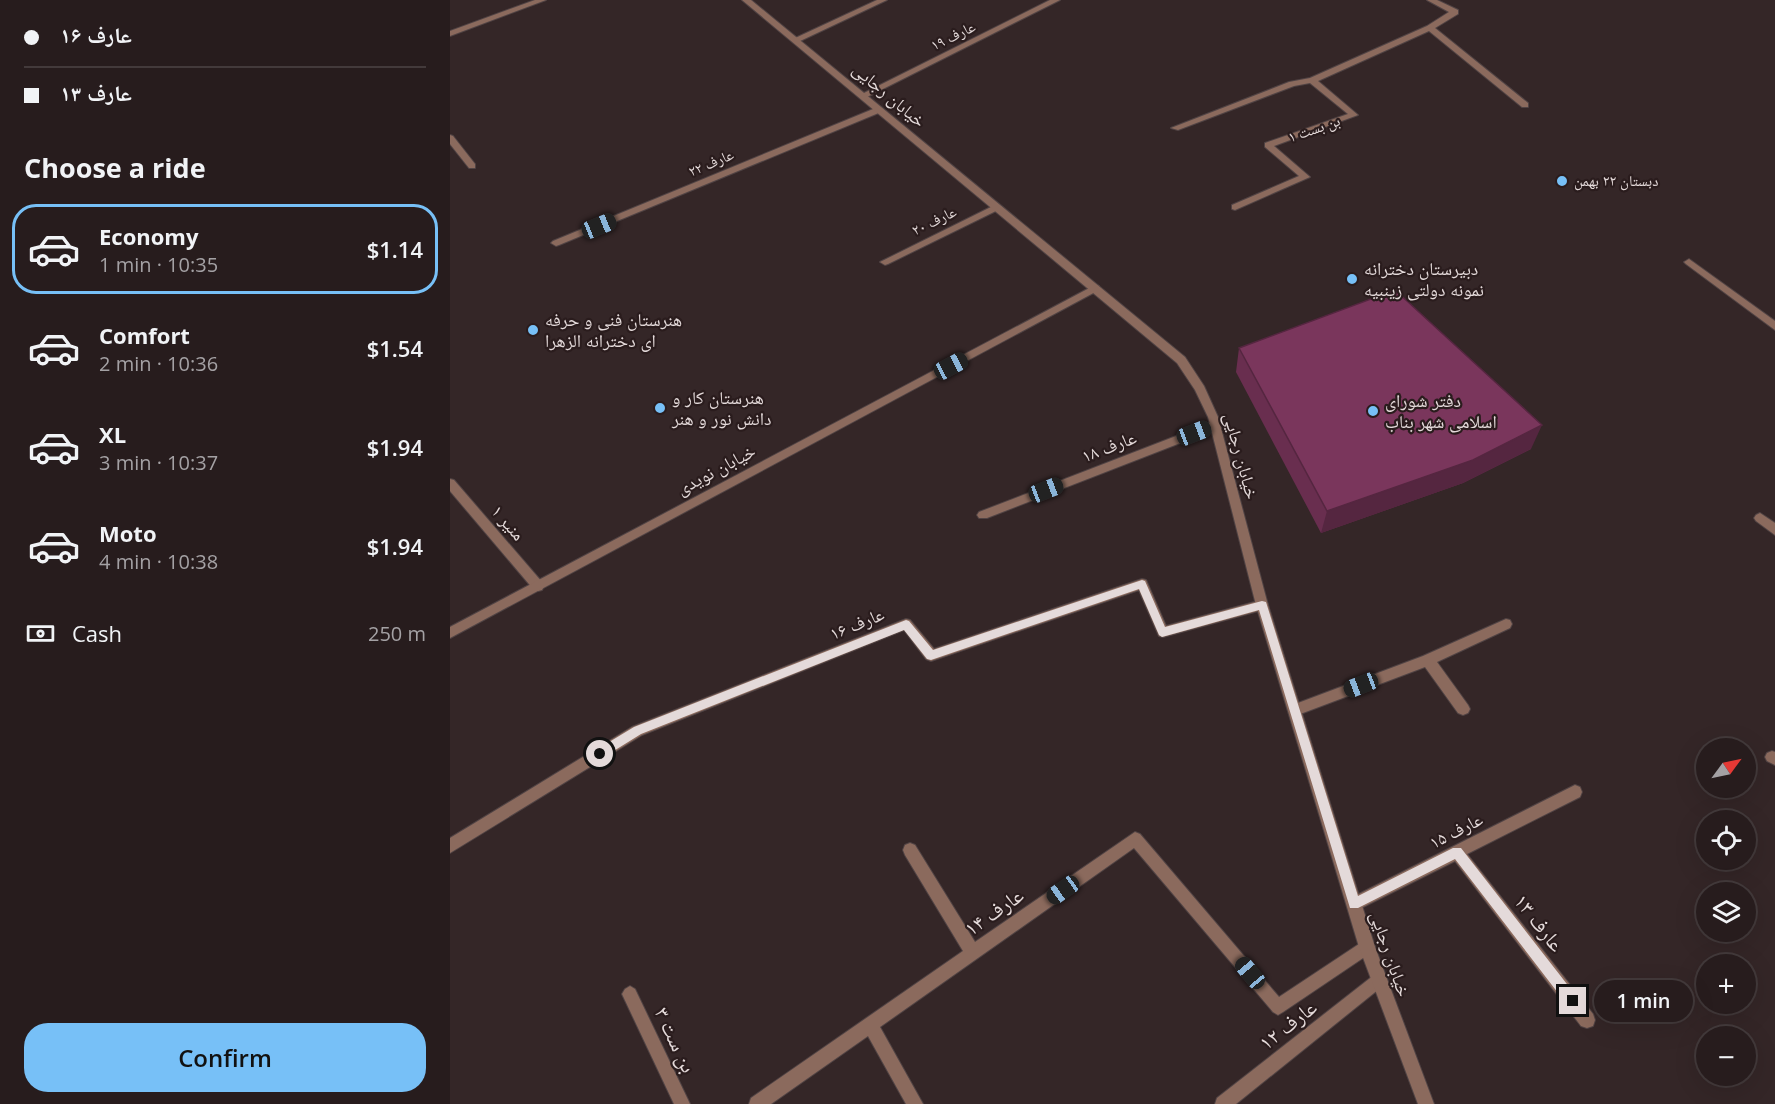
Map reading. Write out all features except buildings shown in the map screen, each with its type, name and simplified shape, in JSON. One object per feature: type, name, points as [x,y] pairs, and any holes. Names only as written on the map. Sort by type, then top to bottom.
[{"type":"street","points":[[450,34],[542,0]]},
{"type":"street","name":"خیابان رجایی","points":[[746,0],[1181,360],[1200,389],[1215,425],[1262,605],[1367,947],[1426,1104]]},
{"type":"street","points":[[795,40],[883,0]]},
{"type":"street","name":"عارف ۱۹","points":[[862,96],[1056,0]]},
{"type":"street","points":[[1175,128],[1292,84],[1312,80],[1431,28],[1455,12],[1431,0]]},
{"type":"street","points":[[1431,28],[1525,105]]},
{"type":"street","name":"بن بست ۱","points":[[1235,207],[1305,177],[1268,145],[1354,115],[1312,80]]},
{"type":"street","name":"عارف ۲۲","points":[[556,243],[878,110]]},
{"type":"street","points":[[450,138],[472,166]]},
{"type":"street","name":"عارف ۲۰","points":[[885,262],[997,207]]},
{"type":"street","points":[[1689,262],[1775,326]]},
{"type":"street","name":"خیابان نویدی","points":[[450,633],[1095,288]]},
{"type":"street","name":"عارف ۱۸","points":[[983,515],[1215,425]]},
{"type":"street","name":"منیر ۱","points":[[450,483],[538,586]]},
{"type":"street","points":[[1760,518],[1775,530]]},
{"type":"street","name":"عارف ۱۶","points":[[450,846],[637,731],[906,624],[931,655],[1142,584],[1162,632],[1262,605]]},
{"type":"street","points":[[1294,710],[1428,660],[1506,624]]},
{"type":"street","points":[[1428,660],[1463,709]]},
{"type":"street","name":"عارف ۱۵","points":[[1354,904],[1575,792]]},
{"type":"street","name":"عارف ۱۴","points":[[757,1104],[1136,839],[1278,1007],[1367,947]]},
{"type":"street","points":[[910,850],[973,953]]},
{"type":"street","name":"عارف ۱۳","points":[[1457,852],[1587,1020]]},
{"type":"street","name":"عارف ۱۲","points":[[1223,1104],[1380,980]]},
{"type":"street","name":"بن ست ۳","points":[[630,994],[682,1104]]},
{"type":"street","points":[[870,1024],[915,1104]]},
{"type":"place","name":"دبستان ۲۲ بهمن","points":[[1562,181]]},
{"type":"place","name":"دبیرستان دخترانه نمونه دولتی زینبیه","points":[[1352,279]]},
{"type":"place","name":"هنرستان فنی و حرفه ای دخترانه الزهرا","points":[[533,330]]},
{"type":"place","name":"هنرستان کار و دانش نور و هنر","points":[[660,408]]},
{"type":"place","name":"دفتر شورای اسلامی شهر بناب","points":[[1373,411]]},
{"type":"route","points":[[600,754],[637,731],[906,624],[931,655],[1142,584],[1162,632],[1262,605],[1354,904],[1457,852],[1573,1001]]}]
